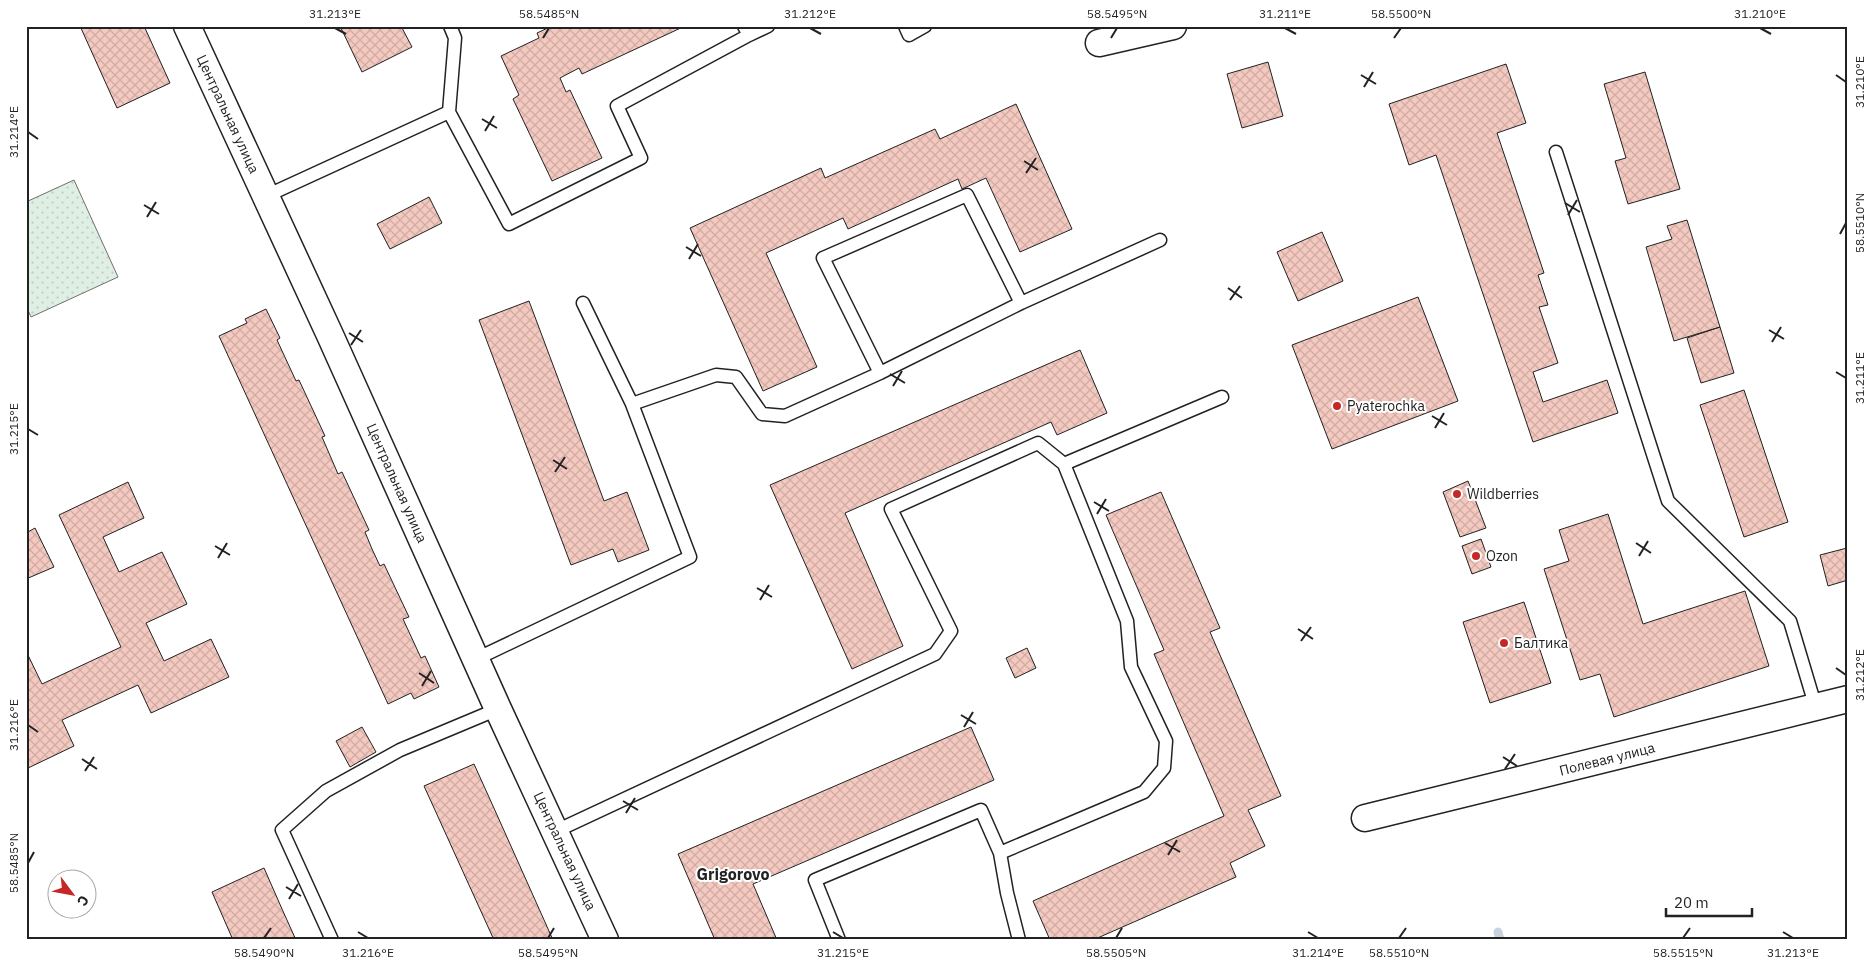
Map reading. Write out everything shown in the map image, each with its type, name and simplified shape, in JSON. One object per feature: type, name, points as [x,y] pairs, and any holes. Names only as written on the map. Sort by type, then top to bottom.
[{"type":"street","name":"Центральная улица","points":[[187,26],[605,940]]},
{"type":"street","points":[[1099,43],[1173,26]]},
{"type":"street","name":"Полевая улица","points":[[1366,818],[1848,700]]},
{"type":"lane","points":[[450,26],[455,38],[449,112],[509,224],[641,158],[617,106],[747,31],[768,26]]},
{"type":"lane","points":[[905,26],[909,35],[926,26]]},
{"type":"lane","points":[[266,196],[449,112]]},
{"type":"lane","points":[[1556,152],[1668,502],[1790,621],[1816,708]]},
{"type":"lane","points":[[880,373],[823,258],[967,195],[1021,303]]},
{"type":"lane","points":[[632,404],[716,375],[736,377],[762,414],[785,416],[880,373],[1021,303],[1160,240]]},
{"type":"lane","points":[[476,659],[690,557],[632,404],[584,303]]},
{"type":"lane","points":[[1064,464],[1222,397]]},
{"type":"lane","points":[[556,831],[935,654],[951,631],[891,509],[1038,443],[1064,464],[1127,621],[1131,668],[1166,741],[1164,768],[1144,792],[1000,853]]},
{"type":"lane","points":[[332,940],[282,830],[326,791],[400,750],[498,709]]},
{"type":"lane","points":[[839,940],[815,880],[981,810],[1000,853],[1007,893],[1019,940]]},
{"type":"green space","points":[[74,180],[118,277],[31,317],[26,306],[26,202]]},
{"type":"building","points":[[80,26],[144,26],[170,83],[117,108]]},
{"type":"building","points":[[340,26],[401,26],[412,47],[362,72]]},
{"type":"building","points":[[552,26],[685,26],[582,74],[579,68],[560,78],[566,92],[570,90],[602,158],[552,181],[513,99],[519,95],[501,56],[539,38],[537,33]]},
{"type":"building","points":[[1268,62],[1283,116],[1242,128],[1227,74]]},
{"type":"building","points":[[1506,64],[1526,123],[1497,133],[1544,273],[1538,275],[1548,305],[1539,307],[1558,363],[1533,372],[1543,402],[1607,380],[1618,413],[1533,442],[1436,155],[1409,165],[1389,104]]},
{"type":"building","points":[[1645,72],[1680,189],[1628,204],[1615,161],[1626,158],[1604,84]]},
{"type":"building","points":[[1016,104],[1072,229],[1020,252],[986,178],[962,189],[958,179],[848,229],[843,218],[766,253],[817,367],[763,391],[690,228],[821,168],[825,178],[935,129],[940,139]]},
{"type":"building","points":[[429,197],[442,223],[390,249],[377,224]]},
{"type":"building","points":[[1687,220],[1720,327],[1674,341],[1646,247],[1672,239],[1667,226]]},
{"type":"building","points":[[1322,232],[1343,281],[1298,301],[1277,252]]},
{"type":"building","points":[[1418,297],[1458,401],[1332,449],[1292,345]]},
{"type":"building","points":[[529,301],[604,501],[627,492],[649,550],[618,562],[613,549],[571,565],[479,320]]},
{"type":"building","points":[[266,309],[280,338],[277,340],[296,381],[299,380],[325,436],[322,437],[338,474],[342,472],[369,530],[365,532],[372,549],[380,566],[384,564],[409,617],[403,619],[421,658],[425,656],[439,687],[414,699],[411,693],[388,704],[219,336],[247,323],[245,319]]},
{"type":"building","points":[[1720,327],[1734,373],[1701,383],[1687,338]]},
{"type":"building","points":[[1080,350],[1107,413],[1057,435],[1051,422],[845,513],[903,646],[852,669],[770,485]]},
{"type":"building","points":[[1744,390],[1788,522],[1744,537],[1700,405]]},
{"type":"building","points":[[1468,481],[1486,528],[1460,537],[1443,492]]},
{"type":"building","points":[[128,482],[144,518],[103,537],[119,572],[162,552],[187,604],[146,623],[164,661],[211,639],[229,677],[151,713],[138,685],[62,720],[74,746],[26,769],[26,651],[42,684],[121,647],[59,515]]},
{"type":"building","points":[[1161,492],[1220,628],[1210,632],[1281,796],[1248,810],[1265,846],[1230,863],[1236,877],[1093,940],[1050,940],[1033,901],[1224,816],[1154,654],[1164,650],[1106,515]]},
{"type":"building","points":[[1608,514],[1643,624],[1745,591],[1769,666],[1614,717],[1600,674],[1580,680],[1544,569],[1569,561],[1559,530]]},
{"type":"building","points":[[35,528],[54,567],[26,579],[26,533]]},
{"type":"building","points":[[1481,539],[1491,567],[1472,574],[1462,546]]},
{"type":"building","points":[[1847,548],[1848,580],[1828,586],[1820,555]]},
{"type":"building","points":[[1524,602],[1551,683],[1490,703],[1463,622]]},
{"type":"building","points":[[1027,648],[1036,668],[1015,678],[1006,658]]},
{"type":"building","points":[[362,727],[376,752],[350,767],[336,741]]},
{"type":"building","points":[[971,727],[994,780],[753,884],[777,940],[715,940],[678,854]]},
{"type":"building","points":[[474,764],[553,940],[494,940],[424,786]]},
{"type":"building","points":[[264,868],[296,940],[233,940],[212,892]]},
{"type":"waterway","points":[[1498,932],[1500,940]]},
{"type":"place","name":"Pyaterochka","points":[[1337,406]]},
{"type":"place","name":"Wildberries","points":[[1457,494]]},
{"type":"place","name":"Ozon","points":[[1476,556]]},
{"type":"place","name":"Балтика","points":[[1504,643]]},
{"type":"district","name":"Grigorovo","points":[[733,874]]}]
